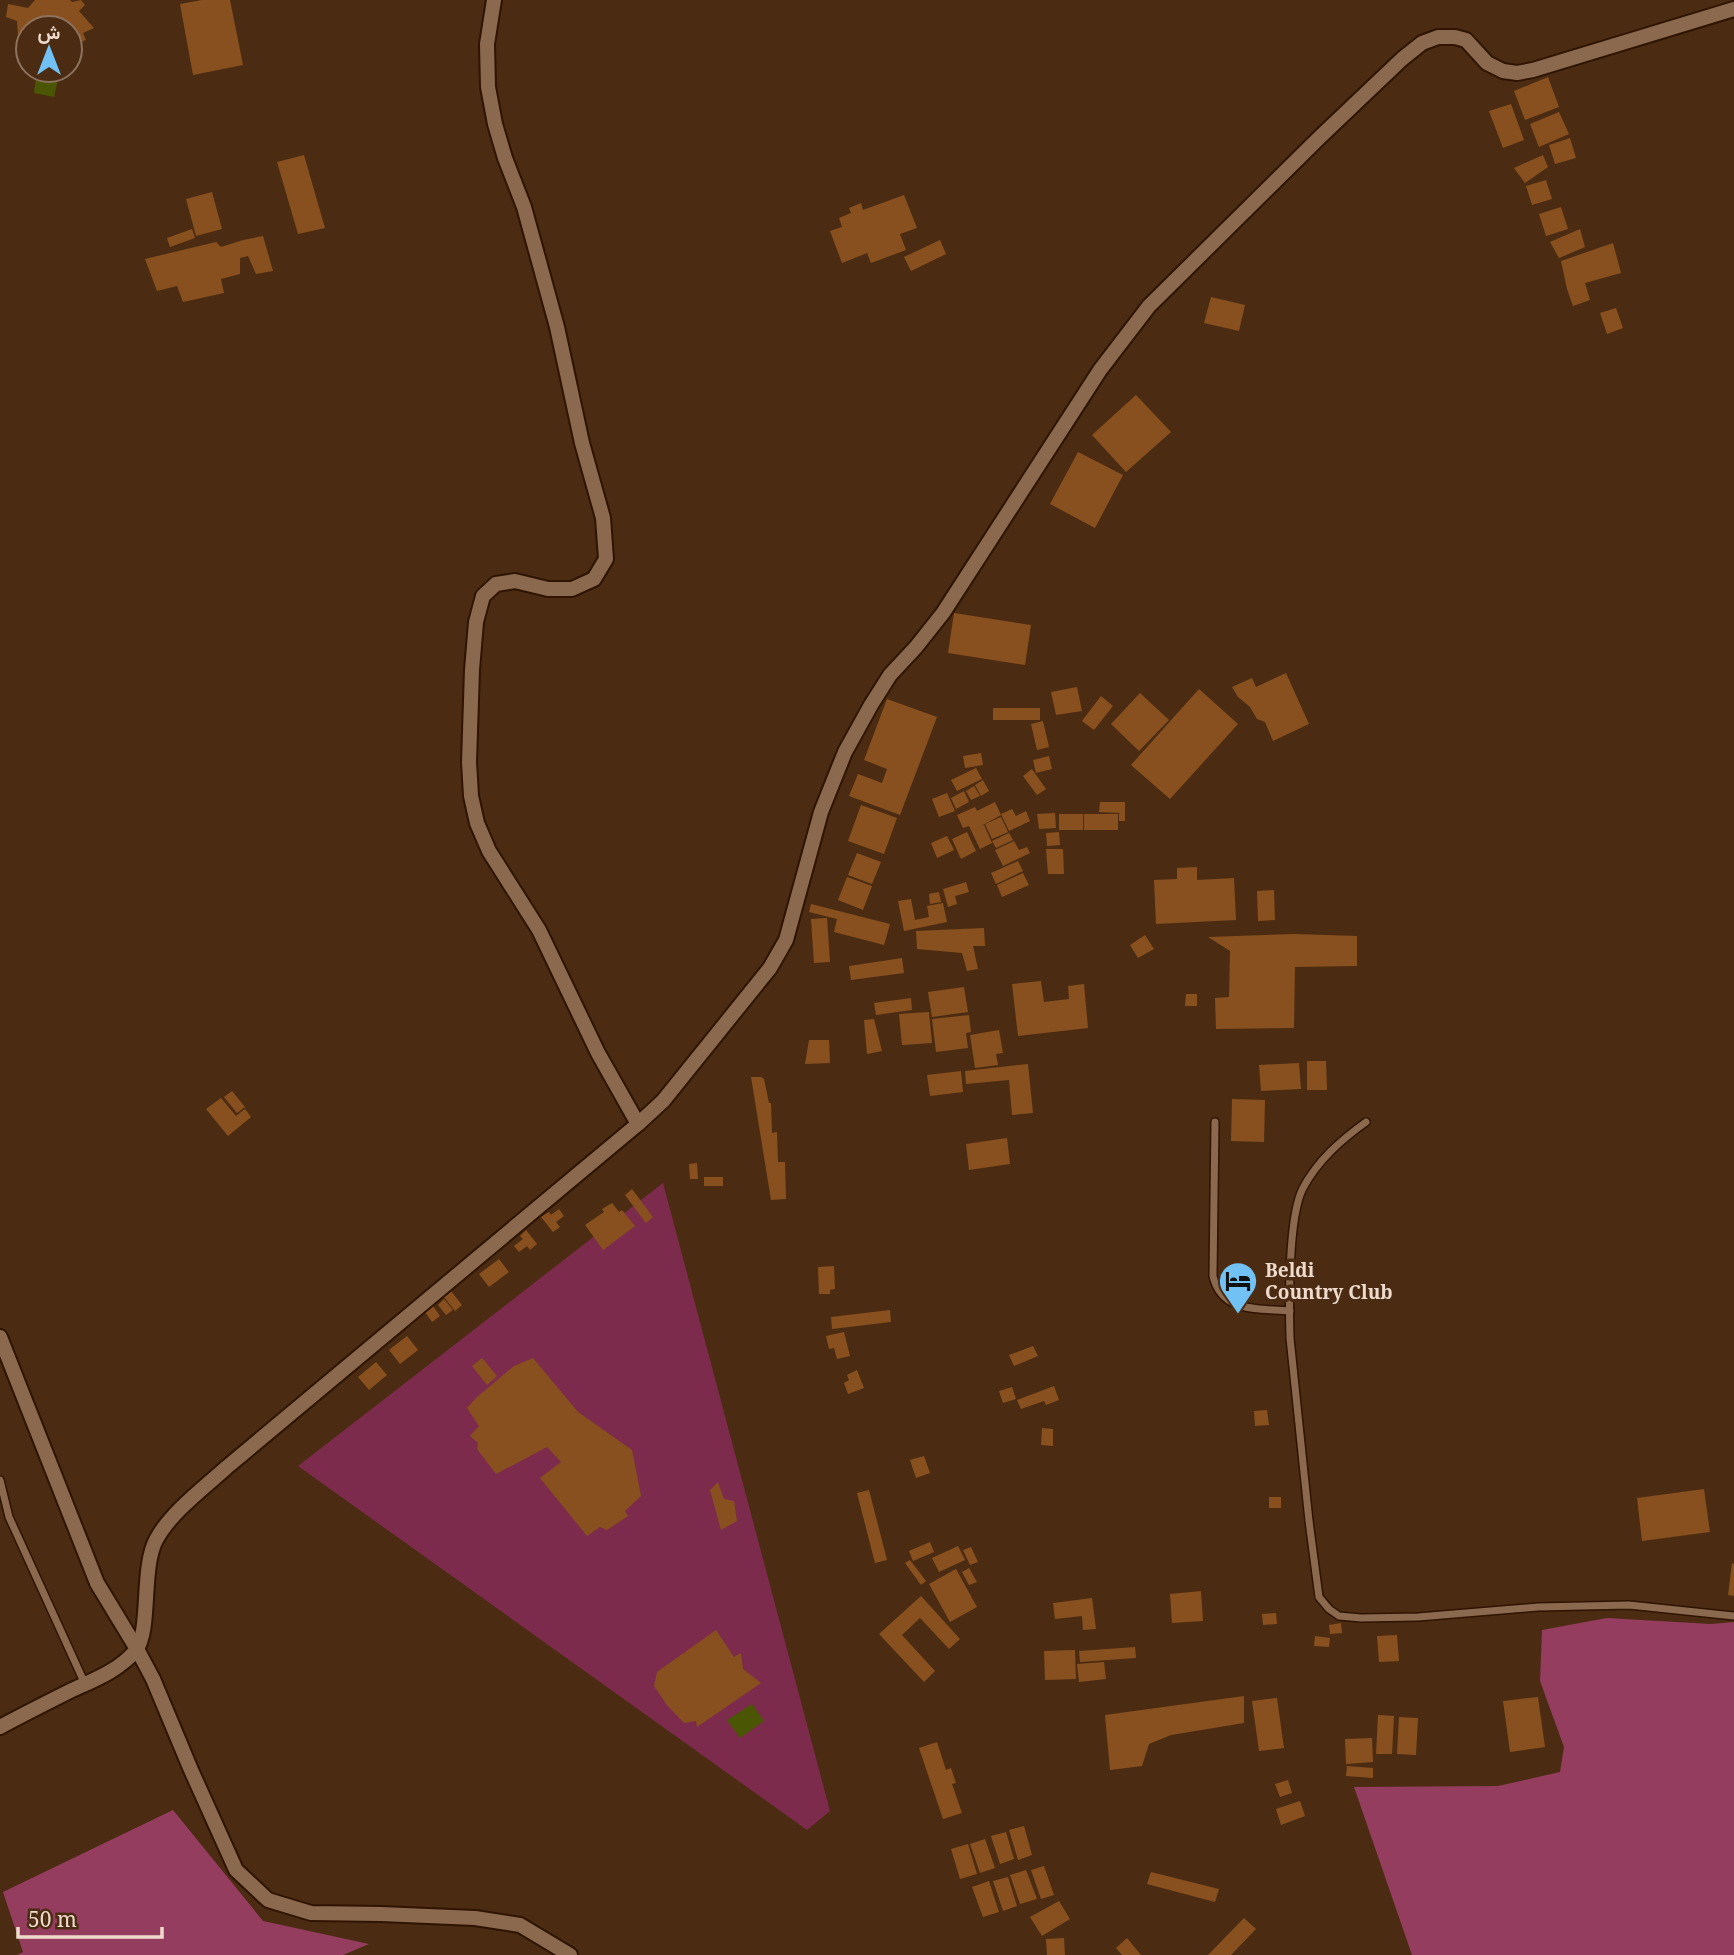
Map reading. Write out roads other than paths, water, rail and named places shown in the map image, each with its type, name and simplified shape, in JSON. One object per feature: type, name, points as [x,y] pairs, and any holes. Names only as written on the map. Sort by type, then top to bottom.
[{"type":"street","points":[[494,0],[487,44],[488,87],[495,124],[524,207],[557,327],[582,443],[603,518],[606,559],[594,579],[572,589],[548,589],[515,581],[496,584],[483,596],[475,622],[472,670],[469,762],[471,796],[477,823],[489,851],[539,930],[598,1053],[638,1124]]},
{"type":"street","points":[[0,1727],[116,1668],[137,1648],[144,1623],[149,1566],[155,1541],[178,1511],[663,1101],[770,968],[786,940],[821,812],[845,752],[884,685],[943,613],[1100,370],[1149,306],[1195,259],[1320,137],[1422,43],[1438,37],[1466,40],[1487,63],[1503,71],[1517,73],[1734,9]]},
{"type":"street","points":[[0,1337],[97,1583],[137,1648],[172,1721],[236,1870],[268,1900],[311,1913],[475,1918],[520,1925],[570,1955]]},
{"type":"lane","points":[[1214,1122],[1215,1283],[1222,1295],[1233,1304],[1290,1311]]},
{"type":"lane","points":[[1366,1122],[1326,1155],[1302,1189],[1294,1222],[1290,1338],[1319,1597],[1339,1616],[1361,1618],[1418,1617],[1538,1607],[1629,1605],[1734,1616]]},
{"type":"lane","points":[[0,1480],[9,1517],[85,1684]]},
{"type":"place","name":"Beldi Country Club","points":[[1238,1315]]}]
